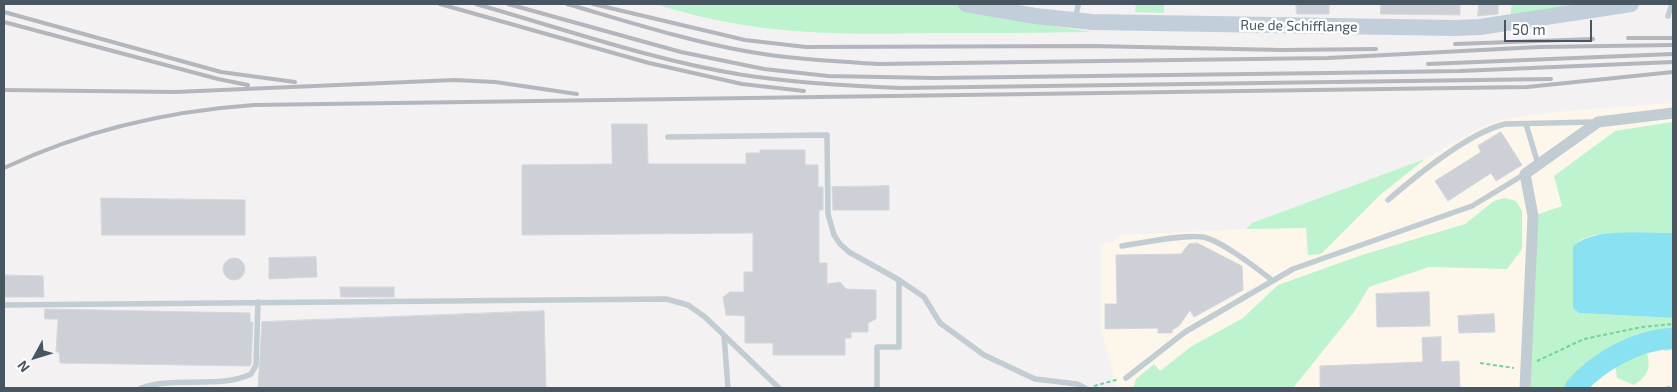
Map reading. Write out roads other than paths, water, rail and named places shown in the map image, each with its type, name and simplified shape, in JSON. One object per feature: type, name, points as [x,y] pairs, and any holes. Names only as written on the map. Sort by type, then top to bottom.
[{"type":"street","name":"Rue de Schifflange","points":[[966,4],[1077,13],[1135,24],[1455,28],[1480,27],[1631,4]]},
{"type":"street","points":[[1525,388],[1533,216],[1525,174],[1598,122],[1673,113]]},
{"type":"lane","points":[[1668,16],[1672,4]]},
{"type":"lane","points":[[1388,200],[1440,159],[1492,127],[1505,124],[1598,122]]},
{"type":"lane","points":[[1526,124],[1538,164]]},
{"type":"lane","points":[[668,137],[827,135],[828,214],[834,235],[849,252],[899,280],[924,297],[940,323],[984,355],[1036,379],[1076,384],[1085,388]]},
{"type":"lane","points":[[1126,378],[1185,332],[1293,269],[1472,206],[1525,174]]},
{"type":"lane","points":[[1122,246],[1176,238],[1203,238],[1245,259],[1272,280]]},
{"type":"lane","points":[[877,388],[877,347],[899,347],[899,280]]},
{"type":"lane","points":[[4,304],[666,299],[688,305],[724,335],[779,388]]},
{"type":"lane","points":[[141,388],[167,382],[196,382],[251,374],[256,365],[258,302]]},
{"type":"lane","points":[[724,335],[728,388]]},
{"type":"water","points":[[1673,233],[1673,318],[1579,313],[1573,308],[1573,247],[1581,241],[1605,234]]},
{"type":"waterway","points":[[1575,388],[1595,369],[1619,354],[1646,343],[1673,338]]},
{"type":"railway","points":[[440,4],[649,63],[742,84],[804,91]]},
{"type":"railway","points":[[476,4],[608,43],[709,69],[822,84],[901,88],[1551,79]]},
{"type":"railway","points":[[508,4],[681,52],[764,69],[828,76],[934,78],[1460,71],[1673,62]]},
{"type":"railway","points":[[567,4],[723,47],[795,58],[878,64],[1328,58],[1539,47],[1673,45]]},
{"type":"railway","points":[[593,4],[745,40],[806,47],[1092,46],[1282,50],[1376,49]]},
{"type":"railway","points":[[4,12],[221,72],[295,82]]},
{"type":"railway","points":[[4,22],[218,79],[248,85]]},
{"type":"railway","points":[[1628,38],[1673,38]]},
{"type":"railway","points":[[1455,44],[1593,39]]},
{"type":"railway","points":[[1428,64],[1673,54]]},
{"type":"railway","points":[[4,168],[64,143],[126,125],[190,112],[254,105],[1527,87],[1673,72]]},
{"type":"railway","points":[[4,90],[175,92],[454,80],[495,82],[577,94]]}]
